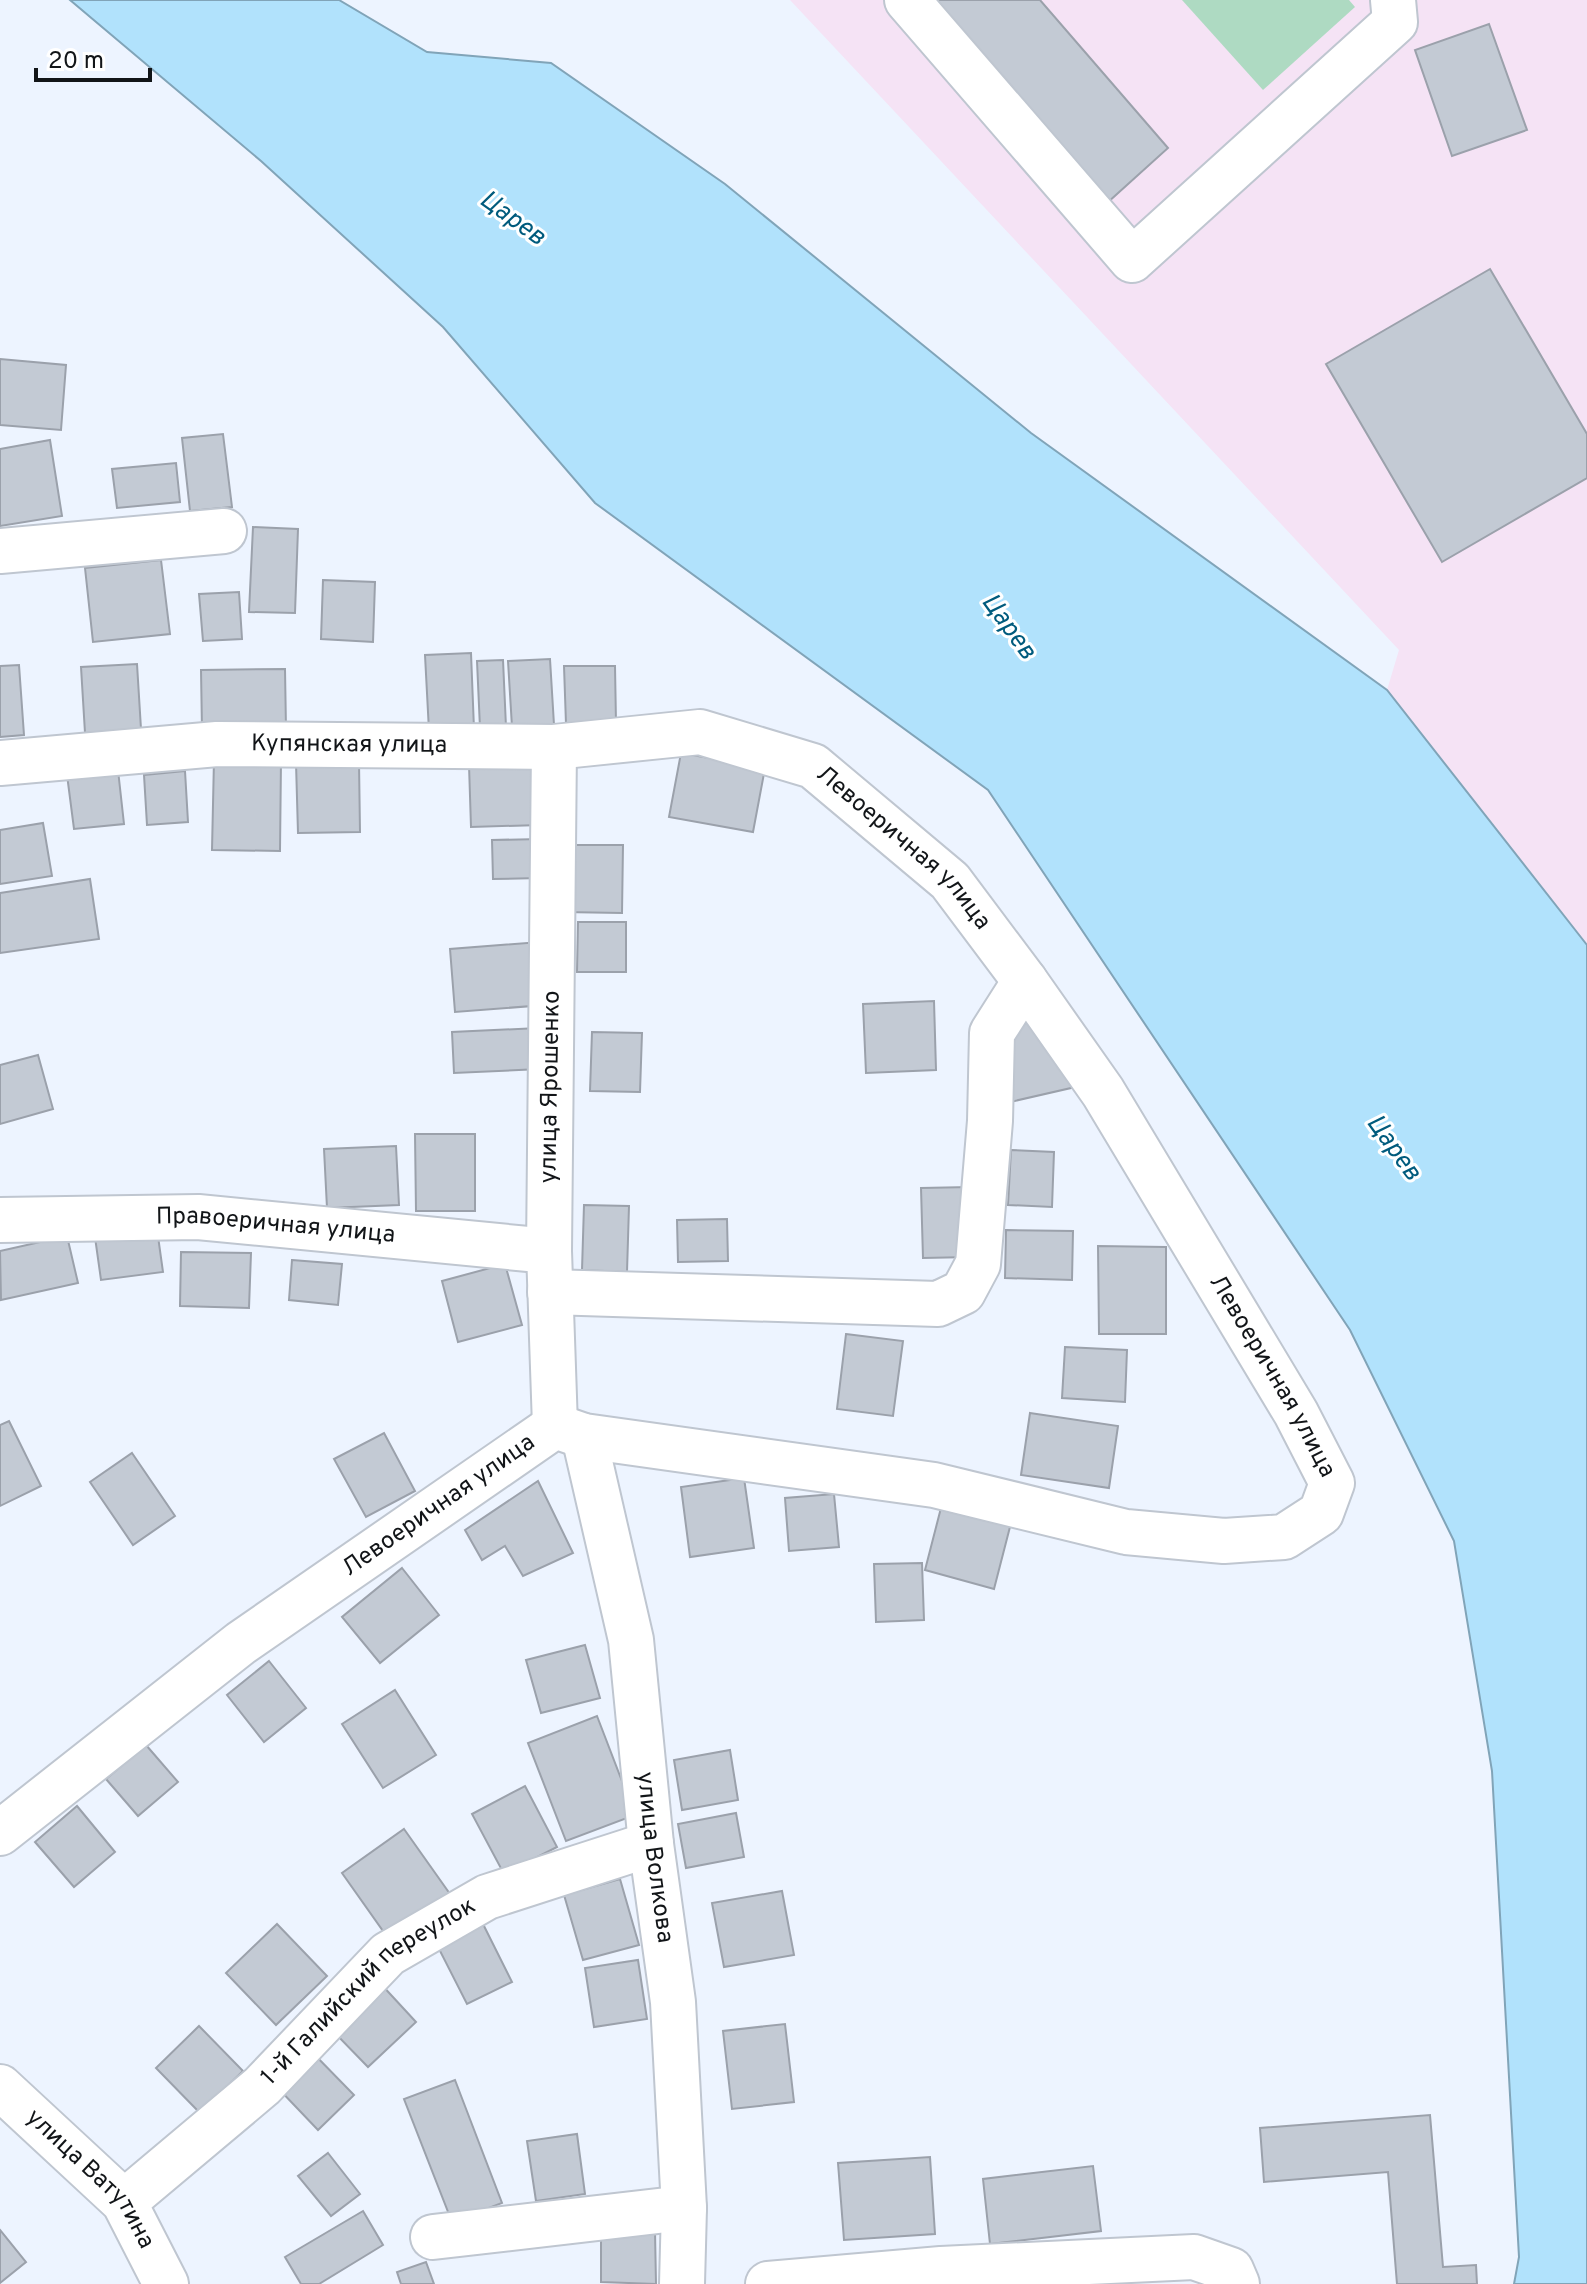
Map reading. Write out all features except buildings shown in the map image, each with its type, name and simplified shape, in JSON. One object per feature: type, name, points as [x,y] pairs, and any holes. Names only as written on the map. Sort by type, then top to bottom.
[{"type":"street","points":[[907,0],[1132,260],[1395,22],[1393,0]]},
{"type":"street","points":[[0,551],[224,531]]},
{"type":"street","name":"Купянская улица","points":[[0,763],[217,744],[554,747],[700,732]]},
{"type":"street","name":"Левоеричная улица","points":[[0,1833],[241,1643],[569,1431],[934,1485],[1126,1532],[1224,1541],[1284,1537],[1321,1513],[1332,1483],[1296,1413],[1103,1092],[950,881],[813,766],[700,732]]},
{"type":"street","name":"улица Ярошенко","points":[[554,747],[550,1272],[569,1431]]},
{"type":"street","name":"Правоеричная улица","points":[[0,1220],[198,1217],[550,1272],[938,1304],[963,1292],[978,1264],[990,1121],[992,1033],[1025,981]]},
{"type":"street","name":"улица Волкова","points":[[569,1431],[631,1640],[651,1844],[673,2002],[684,2208],[682,2284]]},
{"type":"street","name":"1-й Галийский переулок","points":[[124,2202],[262,2086],[388,1954],[487,1897],[651,1844]]},
{"type":"street","name":"улица Ватутина","points":[[0,2087],[124,2202],[166,2284]]},
{"type":"street","points":[[433,2237],[684,2208]]},
{"type":"street","points":[[768,2284],[941,2269],[1194,2257],[1231,2270],[1237,2284]]},
{"type":"shaded area","points":[[790,0],[1587,0],[1587,945],[1387,690],[1399,650]]},
{"type":"green space","points":[[1182,0],[1349,0],[1355,7],[1263,90]]},
{"type":"water","name":"Царев","points":[[70,0],[339,0],[427,52],[551,63],[725,184],[1031,433],[1387,690],[1587,945],[1587,2284],[1514,2284],[1519,2257],[1492,1771],[1454,1541],[1350,1330],[988,790],[595,503],[443,327],[261,161]]}]
